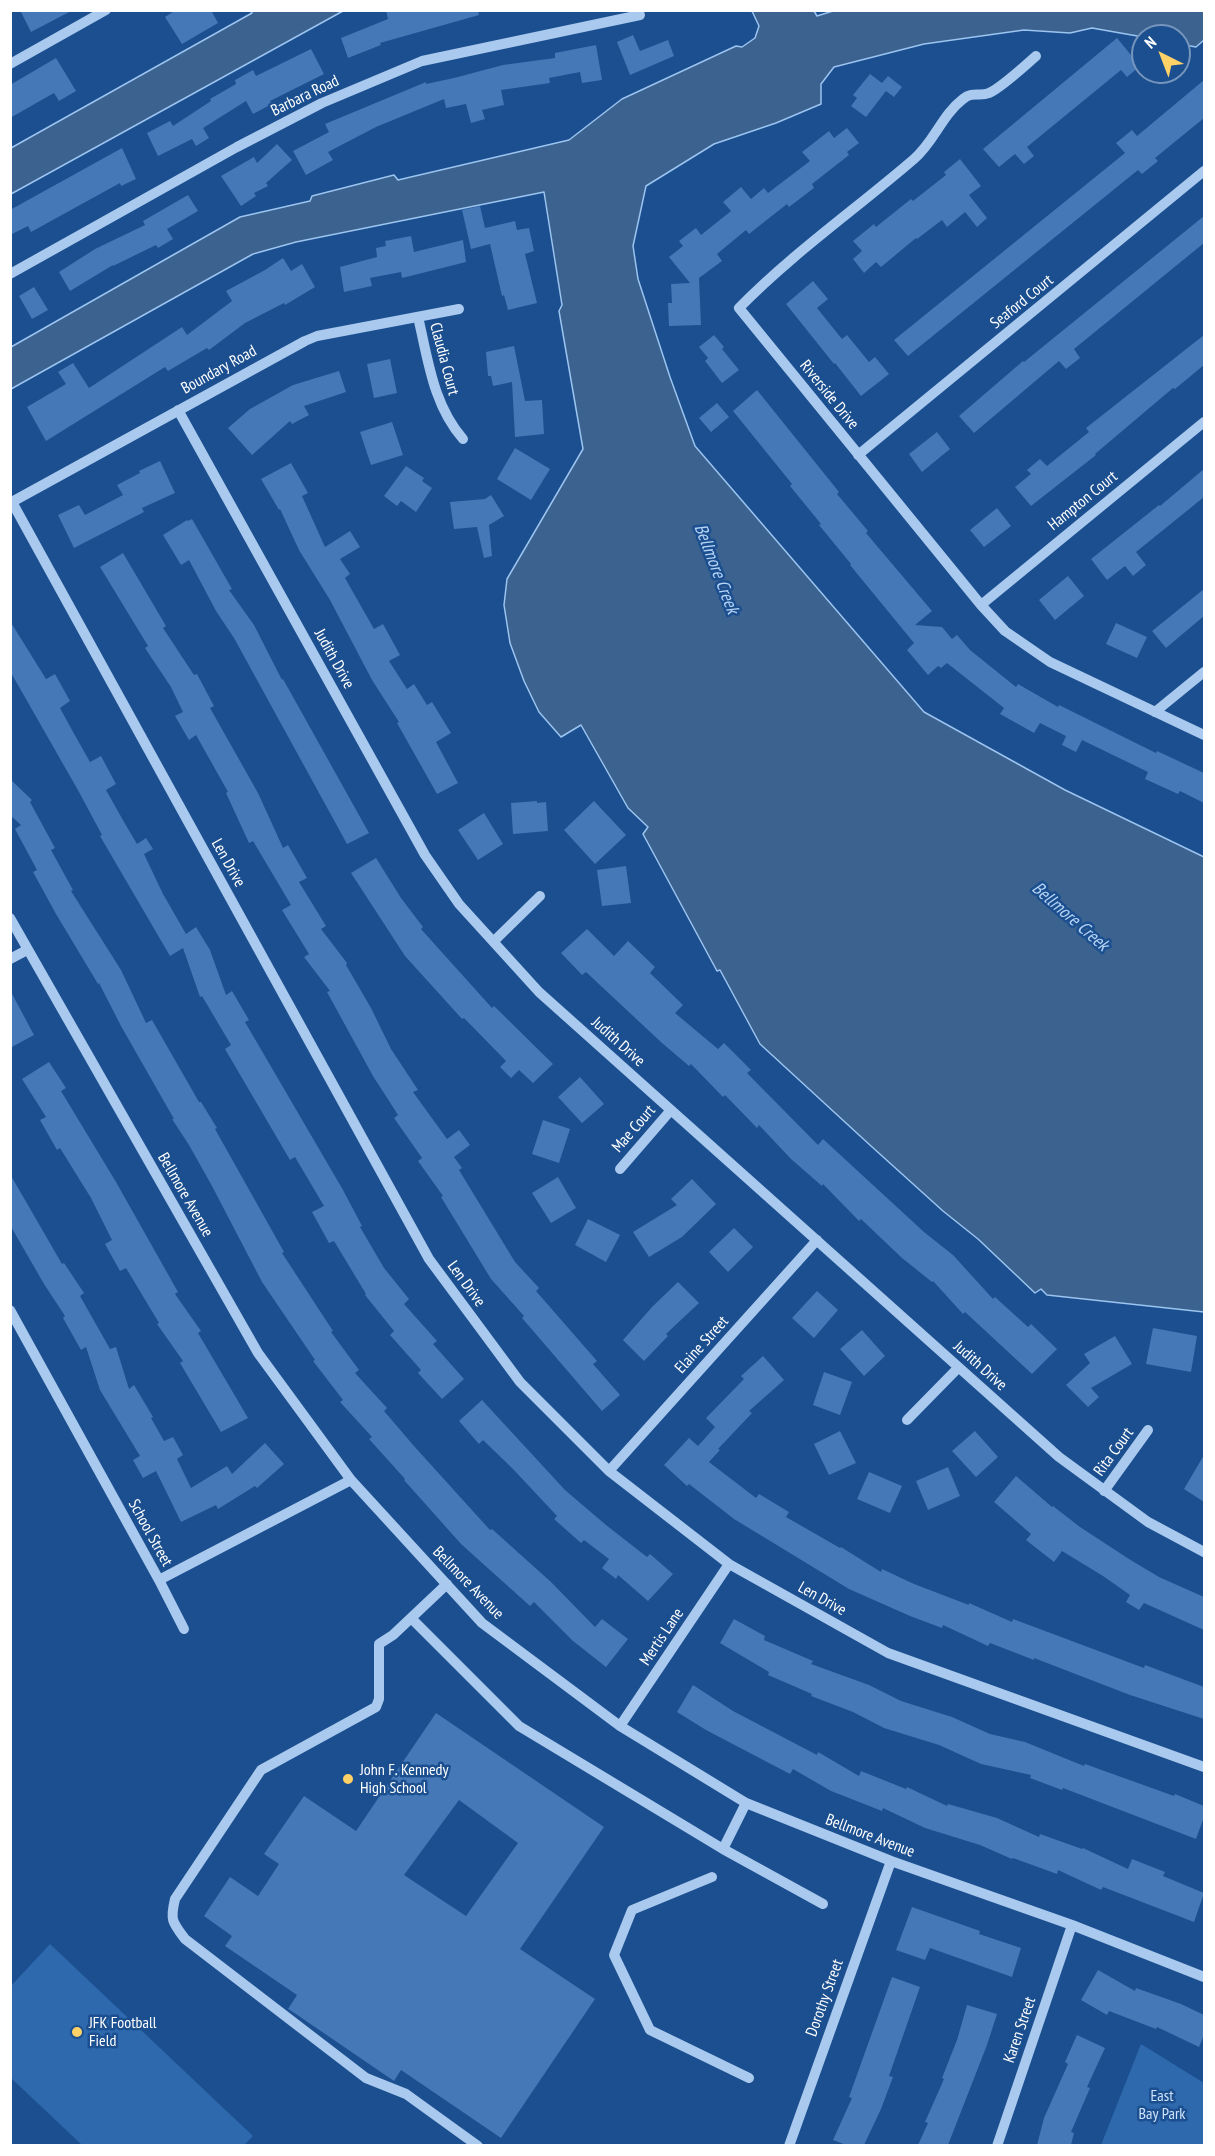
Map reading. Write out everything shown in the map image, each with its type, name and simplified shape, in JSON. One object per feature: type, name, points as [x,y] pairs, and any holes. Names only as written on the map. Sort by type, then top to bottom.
[{"type":"street","points":[[10,64],[106,10]]},
{"type":"street","name":"Barbara Road","points":[[10,274],[322,103],[422,61],[640,15]]},
{"type":"street","name":"Riverside Drive","points":[[1036,56],[988,94],[975,93],[951,109],[934,137],[916,158],[793,257],[739,308],[981,605],[1005,631],[1050,662],[1204,735]]},
{"type":"street","name":"Seaford Court","points":[[858,455],[1204,171]]},
{"type":"street","name":"Boundary Road","points":[[11,502],[305,341],[317,336],[459,309]]},
{"type":"street","name":"Claudia Court","points":[[418,317],[439,403],[450,423],[463,439]]},
{"type":"street","name":"Judith Drive","points":[[178,410],[425,855],[459,904],[539,992],[1059,1457],[1148,1522],[1204,1552]]},
{"type":"street","name":"Hampton Court","points":[[981,605],[1204,422]]},
{"type":"street","name":"Len Drive","points":[[11,502],[429,1259],[520,1382],[609,1471],[729,1564],[888,1653],[1204,1767]]},
{"type":"street","points":[[1155,712],[1204,672]]},
{"type":"street","points":[[494,941],[540,896]]},
{"type":"street","name":"Bellmore Avenue","points":[[10,918],[258,1353],[351,1480],[482,1623],[620,1726],[746,1803],[891,1862],[1072,1925],[1204,1977]]},
{"type":"street","points":[[10,959],[27,950]]},
{"type":"street","name":"Mae Court","points":[[620,1169],[671,1110]]},
{"type":"street","name":"Elaine Street","points":[[609,1471],[817,1240]]},
{"type":"street","name":"School Street","points":[[10,1310],[159,1580],[351,1480]]},
{"type":"street","points":[[906,1420],[958,1368]]},
{"type":"street","name":"Rita Court","points":[[1104,1491],[1148,1430]]},
{"type":"street","name":"Mertis Lane","points":[[620,1726],[729,1564]]},
{"type":"street","points":[[159,1580],[184,1629]]},
{"type":"street","points":[[447,1584],[393,1635],[379,1644],[379,1699],[376,1707],[261,1770],[175,1899],[171,1916],[185,1939],[366,2078],[406,2094],[478,2145]]},
{"type":"street","points":[[411,1618],[519,1726],[723,1849],[823,1904]]},
{"type":"street","points":[[723,1849],[746,1803]]},
{"type":"street","name":"Dorothy Street","points":[[789,2145],[891,1862]]},
{"type":"street","points":[[712,1877],[632,1910],[614,1955],[650,2030],[749,2078]]},
{"type":"street","name":"Karen Street","points":[[997,2145],[1072,1925]]},
{"type":"green space","name":"JFK Football Field","points":[[50,1944],[253,2136],[244,2145],[82,2145],[11,2078],[11,1986]]},
{"type":"green space","name":"East Bay Park","points":[[1141,2044],[1204,2083],[1204,2145],[1101,2145]]},
{"type":"water","name":"Bellmore Creek","points":[[836,10],[1204,11],[1204,40],[1196,47],[1191,46],[1191,24],[1131,24],[1131,35],[1092,28],[1070,33],[1024,30],[924,44],[834,67],[821,84],[821,104],[776,123],[714,144],[646,186],[633,246],[638,279],[695,446],[924,712],[1065,790],[1204,857],[1204,1312],[1047,1295],[1041,1289],[1035,1293],[978,1239],[943,1211],[760,1044],[720,970],[717,971],[643,834],[648,827],[628,808],[581,725],[561,737],[539,712],[524,681],[510,643],[504,605],[507,579],[583,449],[559,311],[562,305],[544,192],[296,242],[253,254],[11,389],[11,347],[240,217],[310,201],[312,196],[394,175],[398,180],[569,140],[622,99],[736,46],[742,47],[755,38],[759,26],[752,11],[814,11],[817,16]]},
{"type":"water","points":[[251,11],[343,11],[11,194],[11,148],[252,13]]},
{"type":"building","points":[[20,10],[73,10],[31,32]]},
{"type":"building","points":[[176,10],[211,10],[218,23],[182,44],[165,17]]},
{"type":"building","points":[[386,10],[478,10],[479,15],[380,43],[381,45],[348,58],[341,38],[388,19]]},
{"type":"building","points":[[633,35],[640,51],[668,40],[674,56],[630,75],[617,42]]},
{"type":"building","points":[[1117,38],[1131,55],[1131,74],[1127,77],[1121,70],[1027,147],[1034,156],[1024,164],[1015,154],[999,167],[983,149]]},
{"type":"building","points":[[596,45],[602,80],[582,83],[580,72],[549,78],[550,83],[501,90],[504,105],[482,110],[485,119],[471,123],[466,104],[446,108],[444,99],[376,127],[328,152],[333,160],[306,175],[293,151],[329,132],[325,124],[426,82],[426,84],[454,78],[503,65],[555,58],[555,53]]},
{"type":"building","points":[[311,49],[324,74],[270,101],[272,104],[253,114],[246,101],[203,128],[209,138],[196,146],[192,139],[158,156],[147,133],[170,121],[173,126],[211,101],[210,99],[236,84],[235,80],[253,70],[256,76]]},
{"type":"building","points":[[56,58],[76,91],[59,101],[54,93],[10,118],[10,85]]},
{"type":"building","points":[[870,74],[882,83],[888,76],[902,87],[894,97],[886,91],[866,117],[851,106],[857,98],[853,95]]},
{"type":"building","points":[[1204,80],[1204,118],[1155,158],[1158,161],[1142,174],[1138,170],[908,356],[894,340],[1125,153],[1116,143],[1132,130],[1137,136]]},
{"type":"building","points":[[847,128],[859,143],[847,152],[849,155],[812,184],[814,188],[789,207],[787,204],[749,234],[746,230],[717,254],[722,261],[699,278],[701,325],[669,326],[668,303],[672,303],[671,284],[690,283],[669,257],[683,246],[679,241],[696,228],[701,235],[731,211],[723,202],[741,187],[751,199],[764,188],[768,193],[810,161],[802,152],[829,131],[834,138]]},
{"type":"building","points":[[277,144],[292,160],[266,183],[268,186],[254,193],[256,196],[241,206],[221,176],[254,157],[257,163]]},
{"type":"building","points":[[122,148],[136,179],[121,186],[120,183],[31,232],[28,226],[10,235],[10,210]]},
{"type":"building","points":[[960,159],[981,186],[969,195],[987,218],[977,227],[965,212],[947,227],[942,220],[881,267],[876,262],[864,273],[853,259],[862,251],[853,241],[874,224],[876,227],[911,199],[913,201],[946,175],[944,172]]},
{"type":"building","points":[[188,195],[198,211],[167,229],[173,239],[158,248],[156,245],[113,265],[70,291],[59,272],[95,249],[145,225],[143,221]]},
{"type":"building","points":[[480,206],[485,228],[515,221],[517,230],[529,228],[534,251],[525,254],[537,303],[508,310],[504,295],[502,296],[490,244],[471,249],[462,210]]},
{"type":"building","points":[[1204,216],[1204,243],[1074,349],[1080,358],[1066,369],[1059,361],[974,433],[959,416],[1023,361]]},
{"type":"building","points":[[411,236],[414,252],[463,240],[466,262],[402,278],[401,272],[370,278],[372,286],[344,292],[340,267],[377,257],[376,248],[386,246],[385,241]]},
{"type":"building","points":[[283,258],[291,271],[302,264],[315,287],[285,305],[284,303],[245,323],[209,350],[207,348],[168,371],[165,367],[46,441],[27,407],[66,384],[58,372],[73,363],[89,388],[182,327],[187,335],[232,301],[226,291]]},
{"type":"building","points":[[813,281],[828,299],[817,308],[842,339],[847,335],[869,362],[875,357],[889,374],[861,396],[786,304]]},
{"type":"building","points":[[34,287],[48,310],[32,319],[19,296]]},
{"type":"building","points":[[714,335],[739,370],[722,383],[705,361],[708,358],[699,347]]},
{"type":"building","points":[[1204,335],[1204,365],[1031,506],[1015,487],[1031,474],[1027,470],[1040,459],[1047,466],[1089,432],[1086,428]]},
{"type":"building","points":[[514,346],[525,401],[542,400],[544,434],[515,437],[512,382],[493,386],[491,376],[488,376],[486,352]]},
{"type":"building","points":[[390,359],[397,393],[374,398],[367,364]]},
{"type":"building","points":[[339,371],[346,392],[304,406],[309,415],[292,424],[290,421],[252,455],[228,428],[250,409],[293,385]]},
{"type":"building","points":[[757,390],[839,492],[837,494],[868,531],[866,533],[932,611],[915,625],[942,627],[952,639],[957,635],[970,650],[1016,687],[1018,684],[1058,707],[1059,705],[1156,753],[1157,751],[1204,773],[1204,803],[1180,791],[1178,794],[1145,779],[1148,772],[1082,740],[1076,752],[1062,745],[1066,736],[1040,723],[1034,733],[1000,714],[1004,708],[947,663],[941,668],[938,666],[928,675],[907,650],[914,643],[850,565],[790,486],[792,484],[733,411]]},
{"type":"building","points":[[717,403],[729,417],[711,432],[699,418]]},
{"type":"building","points":[[392,422],[403,455],[371,465],[360,432]]},
{"type":"building","points":[[937,432],[950,449],[922,472],[909,454]]},
{"type":"building","points":[[515,448],[550,469],[531,500],[497,479]]},
{"type":"building","points":[[160,461],[175,493],[142,508],[144,512],[74,548],[58,515],[79,505],[85,515],[123,495],[117,485]]},
{"type":"building","points":[[291,463],[308,493],[302,496],[325,547],[350,531],[360,547],[340,559],[350,574],[345,578],[374,629],[383,624],[400,655],[389,661],[407,689],[414,684],[427,705],[432,702],[451,733],[436,742],[458,783],[437,794],[397,723],[399,722],[372,680],[330,600],[299,550],[280,509],[261,479]]},
{"type":"building","points":[[406,466],[424,478],[422,481],[432,488],[416,512],[401,501],[397,506],[384,496]]},
{"type":"building","points":[[1204,469],[1204,497],[1136,552],[1146,565],[1133,576],[1125,566],[1107,580],[1091,559]]},
{"type":"building","points":[[491,495],[504,516],[489,525],[492,556],[484,558],[477,527],[454,529],[450,502],[485,499]]},
{"type":"building","points":[[997,508],[1011,526],[984,547],[970,530]]},
{"type":"building","points":[[192,519],[232,589],[229,590],[254,625],[282,680],[369,833],[347,844],[189,560],[181,565],[163,535]]},
{"type":"building","points":[[123,553],[166,626],[163,628],[194,675],[197,674],[214,706],[210,708],[258,793],[283,848],[288,845],[307,878],[299,882],[326,926],[321,929],[347,963],[346,965],[391,1049],[418,1090],[413,1092],[447,1139],[459,1130],[470,1145],[454,1157],[462,1168],[459,1170],[515,1262],[539,1288],[536,1291],[597,1361],[593,1364],[620,1395],[602,1411],[491,1279],[441,1197],[443,1196],[418,1161],[422,1158],[394,1118],[398,1115],[373,1076],[327,992],[330,991],[304,957],[309,954],[282,910],[291,905],[253,841],[249,843],[226,793],[228,792],[196,735],[189,740],[175,716],[183,712],[171,687],[145,648],[148,646],[100,567]]},
{"type":"building","points":[[1068,576],[1084,596],[1055,620],[1039,600]]},
{"type":"building","points":[[1204,589],[1204,616],[1166,648],[1152,631]]},
{"type":"building","points":[[10,621],[46,679],[55,674],[70,701],[60,708],[72,730],[90,762],[101,756],[116,784],[106,790],[137,844],[146,838],[153,849],[144,854],[163,894],[186,934],[196,927],[210,950],[226,995],[232,991],[249,1020],[245,1022],[343,1190],[362,1226],[360,1227],[384,1268],[409,1299],[404,1304],[437,1341],[433,1344],[464,1379],[442,1399],[418,1373],[421,1370],[390,1335],[394,1331],[365,1295],[334,1241],[329,1243],[312,1212],[324,1206],[295,1157],[290,1160],[225,1049],[231,1045],[202,996],[200,997],[183,948],[170,956],[100,836],[102,835],[79,792],[10,671]]},
{"type":"building","points":[[1116,623],[1147,637],[1137,658],[1106,644]]},
{"type":"building","points":[[10,779],[32,800],[30,802],[55,848],[51,850],[73,890],[71,891],[121,970],[146,1023],[152,1020],[199,1102],[217,1128],[215,1129],[284,1252],[282,1253],[333,1331],[331,1332],[359,1370],[355,1373],[387,1408],[384,1411],[414,1446],[490,1530],[492,1529],[551,1582],[595,1627],[602,1619],[628,1639],[606,1667],[573,1641],[534,1602],[530,1606],[461,1544],[369,1439],[372,1437],[340,1402],[343,1400],[313,1361],[315,1360],[262,1282],[212,1186],[172,1119],[174,1119],[99,983],[33,872],[37,870],[15,829],[21,825],[10,815]]},
{"type":"building","points":[[537,801],[537,803],[546,802],[548,831],[513,834],[511,803]]},
{"type":"building","points":[[594,801],[626,835],[595,864],[564,830]]},
{"type":"building","points":[[484,813],[503,844],[478,860],[458,830]]},
{"type":"building","points":[[376,858],[401,898],[423,927],[421,929],[492,1008],[494,1006],[553,1064],[533,1083],[519,1070],[511,1078],[500,1067],[506,1061],[464,1018],[462,1019],[405,956],[351,873]]},
{"type":"building","points":[[626,866],[631,903],[602,906],[597,870]]},
{"type":"building","points":[[587,929],[614,956],[628,941],[655,967],[650,973],[683,1005],[675,1013],[718,1049],[724,1043],[751,1070],[747,1073],[818,1145],[823,1139],[924,1232],[953,1255],[993,1299],[995,1297],[1028,1327],[1031,1324],[1057,1349],[1032,1374],[965,1312],[963,1314],[933,1281],[902,1258],[861,1219],[859,1221],[823,1184],[822,1186],[791,1159],[759,1125],[757,1128],[691,1064],[689,1066],[662,1043],[586,972],[582,975],[561,953]]},
{"type":"building","points":[[10,990],[34,1035],[10,1048]]},
{"type":"building","points":[[49,1062],[66,1088],[61,1091],[116,1182],[178,1292],[175,1294],[201,1331],[198,1333],[248,1418],[221,1432],[180,1363],[183,1361],[157,1324],[159,1323],[126,1268],[120,1271],[105,1244],[112,1240],[91,1198],[60,1148],[57,1150],[40,1120],[46,1117],[22,1079]]},
{"type":"building","points":[[580,1077],[604,1104],[582,1123],[558,1097]]},
{"type":"building","points":[[543,1120],[570,1129],[559,1163],[532,1154]]},
{"type":"building","points":[[10,1174],[62,1264],[64,1263],[84,1293],[80,1296],[110,1349],[116,1347],[129,1389],[134,1385],[164,1441],[173,1437],[183,1455],[177,1459],[191,1488],[227,1466],[232,1474],[265,1443],[284,1464],[257,1488],[255,1486],[218,1509],[216,1505],[181,1522],[156,1471],[143,1478],[133,1460],[140,1456],[100,1390],[86,1347],[81,1350],[63,1318],[65,1316],[10,1225]]},
{"type":"building","points":[[558,1177],[576,1208],[551,1223],[532,1193]]},
{"type":"building","points":[[692,1179],[716,1204],[682,1237],[649,1257],[633,1232],[677,1205],[671,1199]]},
{"type":"building","points":[[588,1219],[620,1235],[606,1262],[575,1245]]},
{"type":"building","points":[[734,1228],[753,1247],[728,1272],[709,1252]]},
{"type":"building","points":[[678,1282],[699,1303],[666,1334],[668,1336],[644,1361],[623,1340]]},
{"type":"building","points":[[817,1291],[838,1310],[814,1338],[792,1318]]},
{"type":"building","points":[[1153,1328],[1197,1336],[1191,1372],[1146,1364]]},
{"type":"building","points":[[862,1330],[885,1356],[864,1376],[840,1349]]},
{"type":"building","points":[[1115,1336],[1132,1364],[1091,1388],[1099,1397],[1088,1407],[1066,1385],[1090,1363],[1084,1354]]},
{"type":"building","points":[[763,1356],[784,1380],[749,1411],[752,1413],[718,1449],[720,1450],[709,1462],[756,1498],[759,1494],[789,1512],[786,1517],[881,1572],[882,1569],[914,1584],[969,1605],[969,1603],[1012,1622],[1013,1619],[1144,1668],[1145,1665],[1204,1687],[1204,1719],[1130,1695],[990,1643],[988,1646],[943,1625],[942,1628],[910,1616],[849,1589],[734,1519],[689,1484],[687,1486],[664,1465],[689,1438],[698,1446],[715,1427],[706,1418],[744,1379],[741,1376]]},
{"type":"building","points":[[824,1372],[852,1382],[840,1415],[813,1405]]},
{"type":"building","points":[[482,1400],[565,1490],[647,1557],[650,1554],[673,1574],[648,1601],[618,1575],[616,1579],[602,1568],[609,1559],[584,1540],[581,1543],[554,1519],[557,1516],[513,1469],[483,1440],[479,1444],[459,1421]]},
{"type":"building","points":[[840,1431],[856,1463],[829,1475],[814,1444]]},
{"type":"building","points":[[975,1431],[998,1457],[976,1477],[952,1451]]},
{"type":"building","points":[[1204,1455],[1204,1502],[1184,1489]]},
{"type":"building","points":[[948,1467],[960,1496],[928,1510],[916,1481]]},
{"type":"building","points":[[869,1472],[902,1486],[890,1513],[857,1499]]},
{"type":"building","points":[[1016,1476],[1052,1507],[1129,1559],[1159,1577],[1204,1597],[1204,1630],[1144,1603],[1139,1610],[1126,1602],[1130,1595],[1103,1576],[1062,1551],[1054,1562],[1026,1540],[1031,1534],[994,1502]]},
{"type":"building","points":[[734,1619],[765,1636],[764,1640],[813,1661],[811,1664],[869,1685],[901,1701],[952,1717],[990,1734],[1025,1742],[1084,1766],[1085,1764],[1174,1796],[1175,1794],[1204,1806],[1204,1817],[1196,1839],[1063,1788],[1062,1790],[1030,1778],[1031,1775],[981,1764],[939,1745],[884,1728],[853,1712],[811,1696],[812,1694],[768,1675],[769,1672],[720,1643]]},
{"type":"building","points":[[693,1685],[733,1711],[817,1755],[818,1752],[859,1776],[861,1771],[906,1789],[907,1787],[947,1806],[948,1804],[997,1818],[1039,1837],[1040,1834],[1083,1848],[1128,1869],[1132,1859],[1165,1872],[1163,1876],[1204,1893],[1194,1922],[1103,1887],[1101,1890],[1058,1870],[1057,1874],[1012,1859],[980,1845],[925,1828],[883,1808],[882,1811],[831,1791],[793,1769],[790,1774],[706,1730],[677,1712]]},
{"type":"building","points":[[436,1713],[604,1827],[520,1949],[595,1999],[501,2138],[401,2070],[394,2081],[288,2009],[297,1995],[225,1946],[232,1936],[204,1916],[230,1877],[258,1896],[279,1864],[264,1854],[304,1796],[356,1831]],"holes":[[[459,1800],[518,1843],[466,1916],[404,1875]]]},
{"type":"building","points":[[912,1907],[1021,1948],[1012,1977],[930,1948],[925,1960],[896,1950]]},
{"type":"building","points":[[1098,1970],[1135,1991],[1136,1988],[1204,2015],[1204,2035],[1199,2047],[1157,2027],[1156,2029],[1109,2011],[1107,2015],[1081,2000]]},
{"type":"building","points":[[892,1977],[920,1987],[889,2076],[893,2077],[881,2109],[864,2145],[846,2145],[833,2140],[852,2098],[849,2097]]},
{"type":"building","points":[[967,2005],[997,2014],[987,2045],[948,2145],[918,2145],[928,2123],[925,2122],[944,2079],[942,2078],[957,2040]]},
{"type":"building","points":[[1077,2035],[1105,2048],[1087,2087],[1090,2088],[1071,2132],[1074,2133],[1071,2145],[1037,2145],[1044,2118],[1068,2064],[1065,2062]]},
{"type":"place","name":"John F. Kennedy High School","points":[[348,1779]]},
{"type":"place","name":"JFK Football Field","points":[[77,2032]]}]
